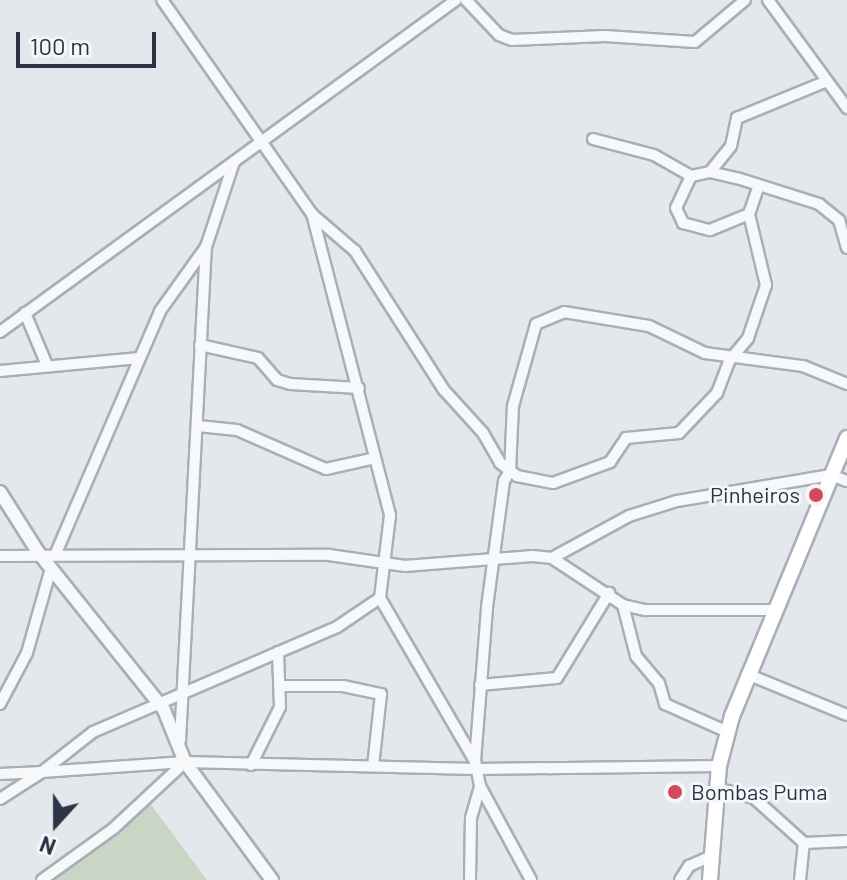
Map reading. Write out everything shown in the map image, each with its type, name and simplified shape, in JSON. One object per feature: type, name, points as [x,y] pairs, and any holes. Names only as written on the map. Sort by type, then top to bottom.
[{"type":"main road","points":[[710,880],[719,766],[728,732],[747,674],[847,438]]},
{"type":"street","points":[[162,0],[312,214],[355,251],[444,390],[510,471],[553,483],[610,462],[626,438],[679,433],[704,412],[734,355],[748,338],[766,285],[749,214],[758,188]]},
{"type":"street","points":[[0,332],[456,0]]},
{"type":"street","points":[[466,0],[499,35],[512,40],[605,36],[695,42],[745,0]]},
{"type":"street","points":[[768,0],[847,108]]},
{"type":"street","points":[[710,172],[731,146],[737,118],[827,81]]},
{"type":"street","points":[[593,139],[654,155],[691,176],[710,172],[819,204],[839,220],[847,248]]},
{"type":"street","points":[[180,741],[187,687],[190,554],[206,247],[234,162]]},
{"type":"street","points":[[691,176],[676,208],[683,223],[710,230],[749,214]]},
{"type":"street","points":[[312,214],[359,388],[391,527],[380,598],[475,765],[480,786],[531,880]]},
{"type":"street","points":[[56,553],[139,358],[175,284],[206,247]]},
{"type":"street","points":[[25,313],[47,365]]},
{"type":"street","points":[[475,765],[480,685],[504,481],[510,471],[513,406],[530,336],[551,315],[583,314],[649,326],[705,353],[803,366],[847,384]]},
{"type":"street","points":[[200,345],[258,358],[277,380],[290,384],[359,388]]},
{"type":"street","points":[[0,371],[139,358]]},
{"type":"street","points":[[198,426],[237,430],[326,469],[375,458]]},
{"type":"street","points":[[0,556],[38,552],[329,555],[385,566],[496,558],[552,558],[629,516],[677,501],[831,475],[847,481]]},
{"type":"street","points":[[0,492],[38,552],[159,703],[180,741],[185,762],[272,880]]},
{"type":"street","points":[[552,558],[623,605],[645,610],[773,610]]},
{"type":"street","points":[[0,704],[27,653],[51,568]]},
{"type":"street","points":[[480,685],[557,678],[609,593]]},
{"type":"street","points":[[0,799],[42,772],[82,738],[187,687],[337,627],[380,598]]},
{"type":"street","points":[[623,605],[636,656],[659,683],[665,704],[728,732]]},
{"type":"street","points":[[251,765],[280,707],[278,652]]},
{"type":"street","points":[[747,674],[847,715]]},
{"type":"street","points":[[280,686],[343,686],[381,694],[373,766]]},
{"type":"street","points":[[0,774],[185,762],[373,766],[719,766]]},
{"type":"street","points":[[42,880],[114,828],[185,762]]},
{"type":"street","points":[[470,880],[471,818],[480,786]]},
{"type":"street","points":[[717,788],[754,798],[804,843],[847,841]]},
{"type":"street","points":[[800,880],[804,843]]},
{"type":"street","points":[[680,880],[689,866],[711,856]]},
{"type":"green space","points":[[149,802],[207,880],[42,880]]},
{"type":"place","name":"Pinheiros","points":[[816,495]]},
{"type":"place","name":"Bombas Puma","points":[[675,792]]}]
